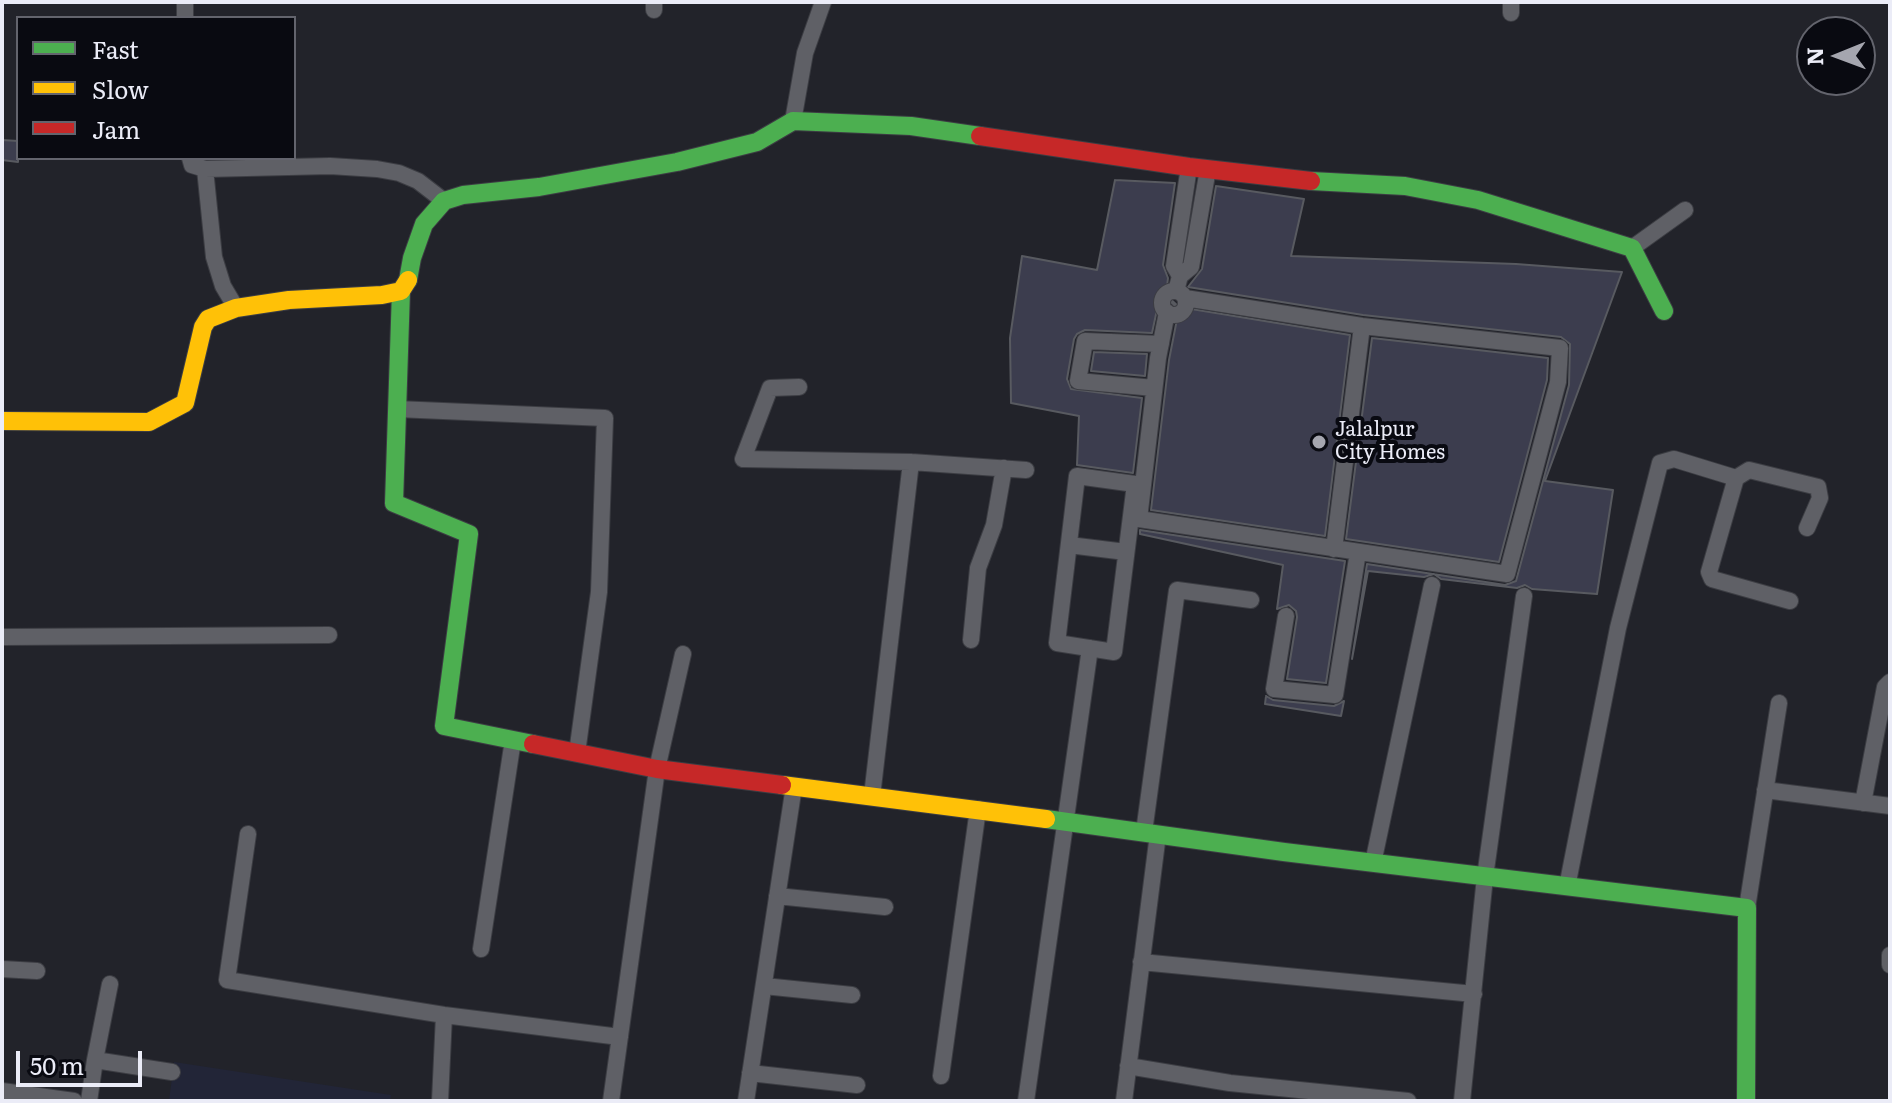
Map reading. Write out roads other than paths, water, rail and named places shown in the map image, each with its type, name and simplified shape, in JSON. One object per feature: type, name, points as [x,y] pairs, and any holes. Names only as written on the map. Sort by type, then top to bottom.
[{"type":"street","points":[[793,121],[805,53],[823,2]]},
{"type":"street","points":[[1664,311],[1632,248],[1478,200],[1405,186],[1297,180],[1198,168],[911,126],[793,121],[757,142],[677,162],[539,187],[463,195],[444,201],[424,224],[408,281],[401,291],[394,503],[469,534],[444,726],[657,769],[1373,863],[1747,908]]},
{"type":"street","points":[[191,160],[192,165],[205,169],[330,166],[377,169],[418,181],[444,201]]},
{"type":"street","points":[[1180,288],[1362,326],[1560,348],[1558,382],[1507,574],[1139,519],[1154,388],[1167,312],[1174,315],[1186,306],[1180,288],[1174,266],[1198,168]]},
{"type":"street","points":[[205,169],[214,257],[223,286],[236,308]]},
{"type":"street","points":[[1632,248],[1685,210]]},
{"type":"street","points":[[2,421],[149,422],[185,403],[203,327],[208,319],[236,308],[289,300],[382,295],[401,291]]},
{"type":"street","points":[[1334,549],[1362,326]]},
{"type":"street","points":[[1154,388],[1078,381],[1085,341],[1161,344]]},
{"type":"street","points":[[799,387],[770,388],[743,459],[911,462],[1026,470]]},
{"type":"street","points":[[397,409],[605,418],[599,592],[577,753]]},
{"type":"street","points":[[1567,887],[1618,628],[1655,474],[1660,463],[1674,459],[1736,478]]},
{"type":"street","points":[[872,796],[911,462]]},
{"type":"street","points":[[971,640],[978,568],[994,525],[1004,468]]},
{"type":"street","points":[[1790,601],[1712,579],[1709,572],[1736,478],[1749,470],[1818,487],[1820,498],[1807,528]]},
{"type":"street","points":[[1077,476],[1135,484],[1114,652],[1057,643],[1069,545],[1077,476]]},
{"type":"street","points":[[1069,545],[1126,552]]},
{"type":"street","points":[[1286,616],[1274,689],[1335,695],[1358,552]]},
{"type":"street","points":[[1373,863],[1432,585]]},
{"type":"street","points":[[1124,1101],[1141,962],[1151,833],[1177,590],[1251,600]]},
{"type":"street","points":[[1462,1101],[1485,877],[1524,596]]},
{"type":"street","points":[[2,637],[329,635]]},
{"type":"street","points":[[1026,1101],[1090,648]]},
{"type":"street","points":[[611,1101],[657,769],[683,654]]},
{"type":"street","points":[[1863,803],[1883,738],[1885,687],[1890,682]]},
{"type":"street","points":[[1746,1101],[1747,908],[1779,703]]},
{"type":"street","points":[[481,949],[513,740]]},
{"type":"street","points":[[746,1101],[794,786]]},
{"type":"street","points":[[1765,790],[1890,806]]},
{"type":"street","points":[[941,1076],[978,809]]},
{"type":"street","points":[[248,834],[227,980],[444,1015],[620,1037]]},
{"type":"street","points":[[777,896],[885,907]]},
{"type":"street","points":[[1890,955],[1890,965]]},
{"type":"street","points":[[1141,962],[1474,994]]},
{"type":"street","points":[[2,969],[37,971]]},
{"type":"street","points":[[89,1101],[110,984]]},
{"type":"street","points":[[764,986],[852,995]]},
{"type":"street","points":[[440,1101],[444,1015]]},
{"type":"street","points":[[95,1060],[172,1072]]},
{"type":"street","points":[[1128,1066],[1230,1083],[1408,1101]]},
{"type":"street","points":[[750,1073],[857,1085]]},
{"type":"street","points":[[2,1091],[74,1101]]},
{"type":"place","name":"Jalalpur City Homes","points":[[1319,442]]}]
